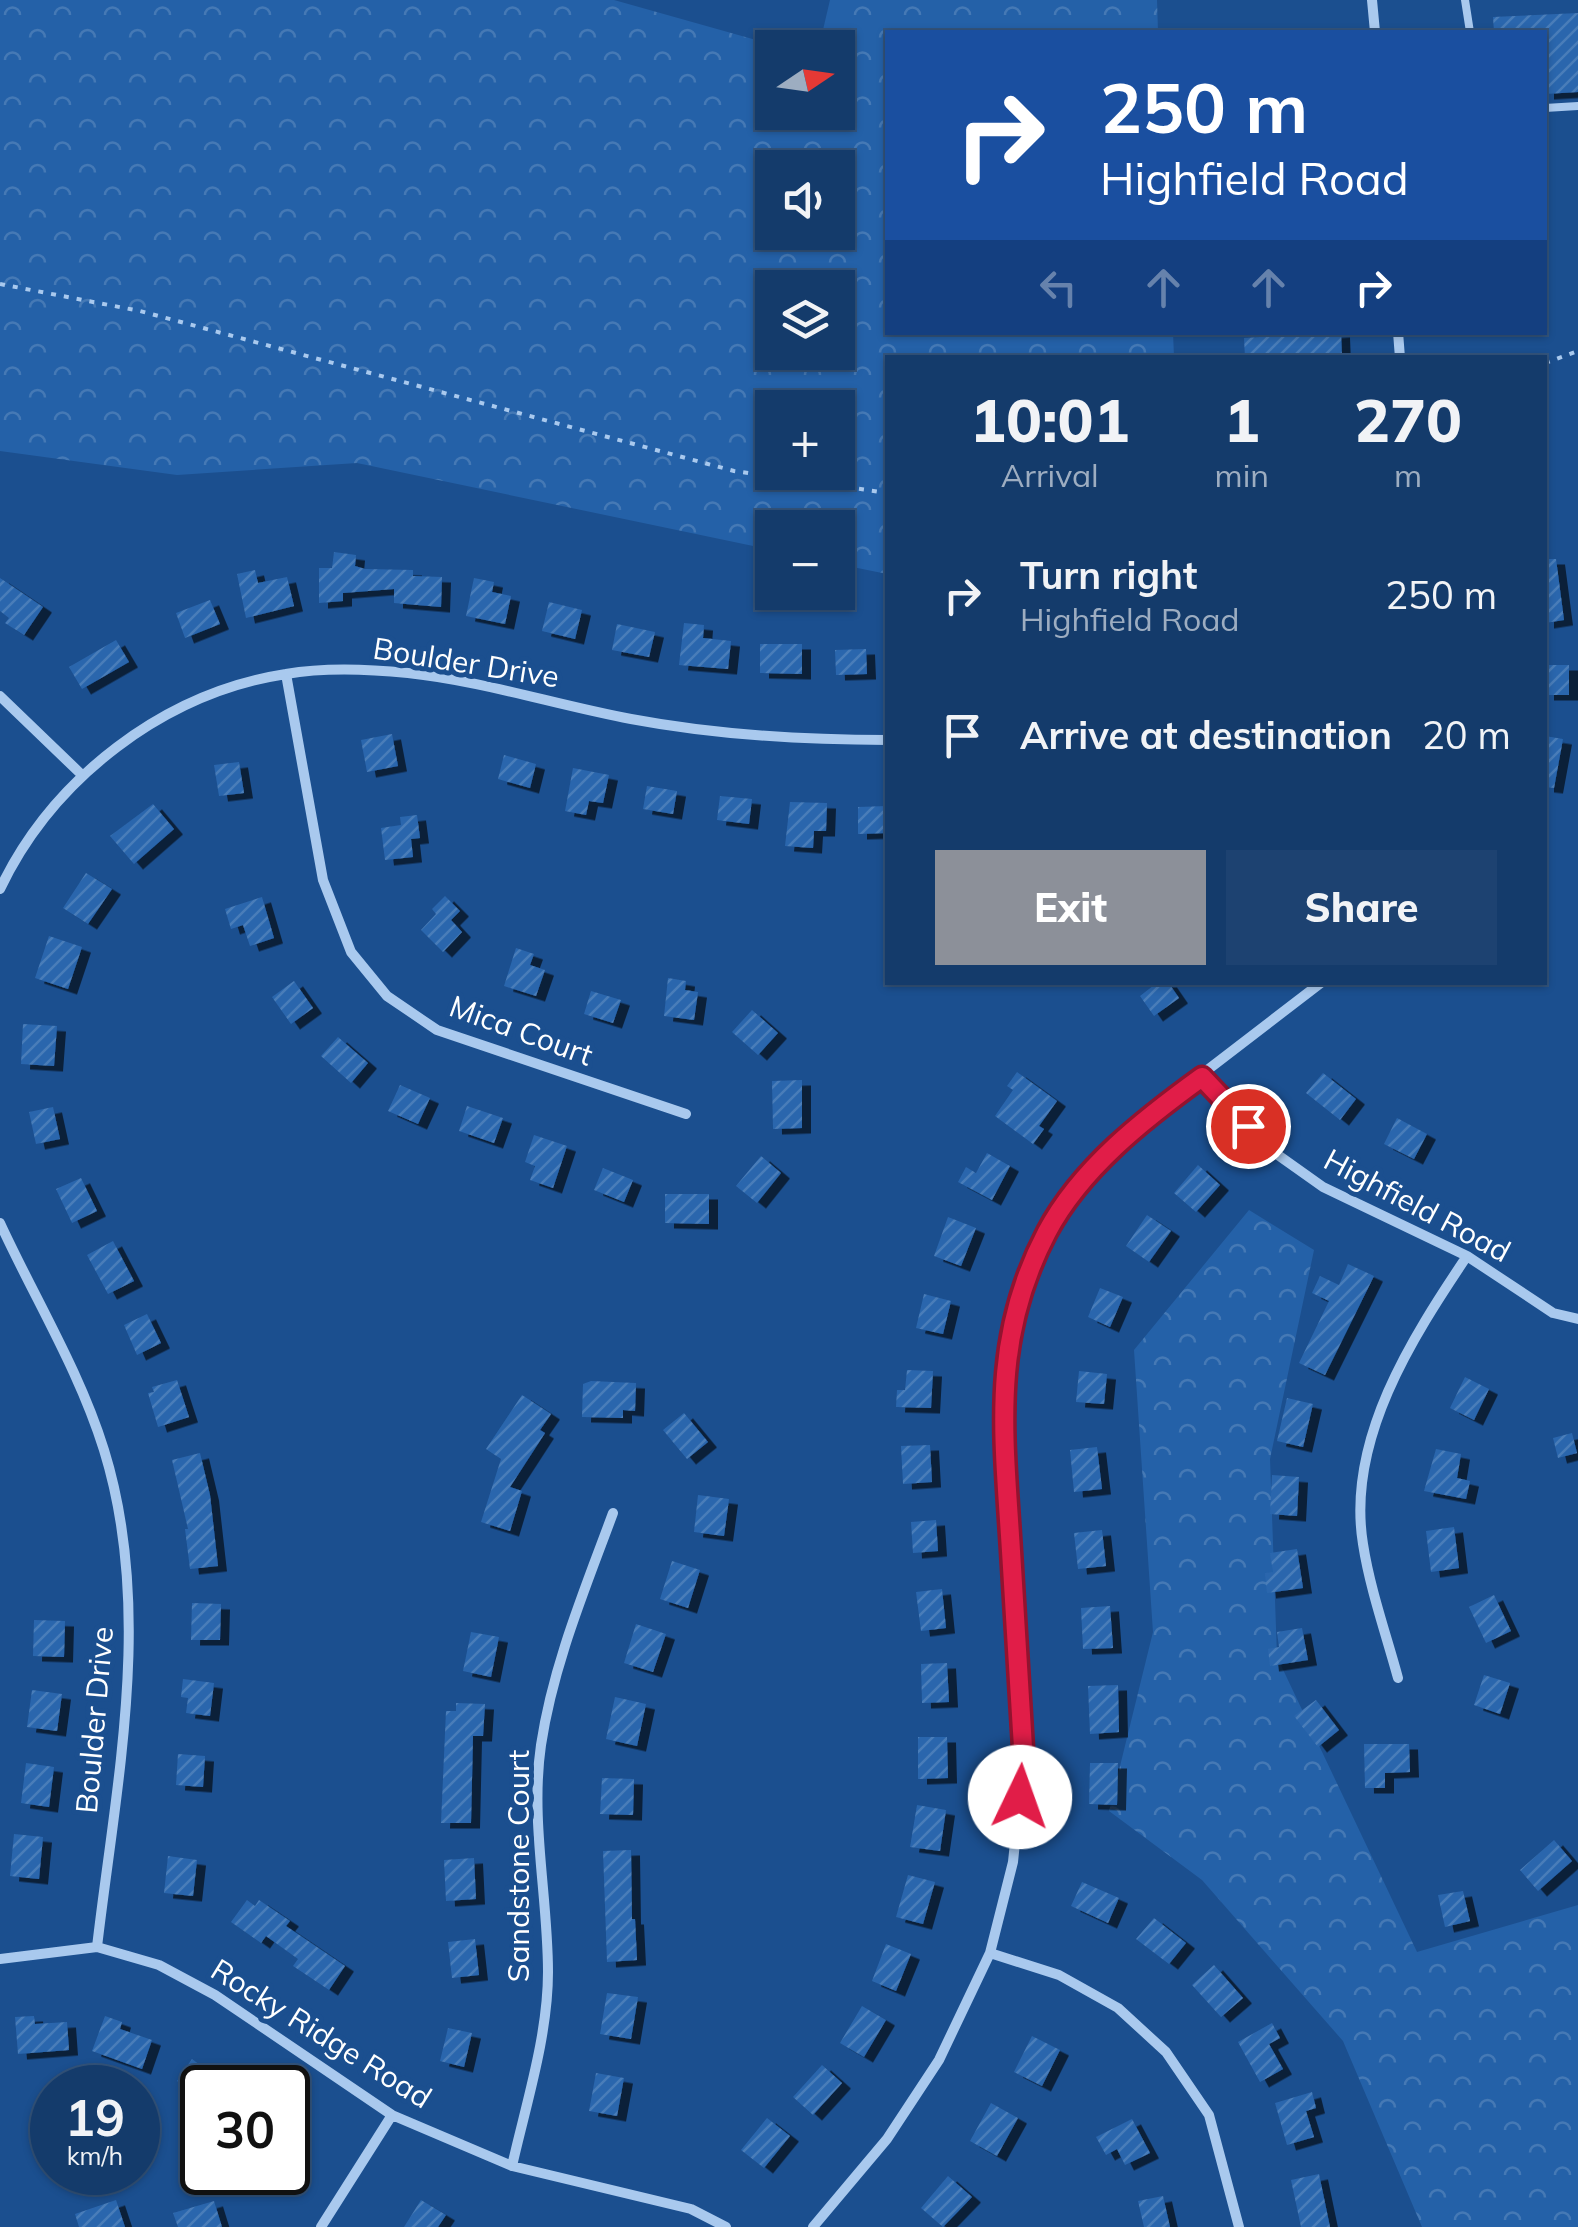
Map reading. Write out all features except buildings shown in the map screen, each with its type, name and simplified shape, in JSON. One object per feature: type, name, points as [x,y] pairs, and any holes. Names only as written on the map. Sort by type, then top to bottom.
[{"type":"street","points":[[1372,0],[1375,30]]},
{"type":"street","name":"Boulder Drive","points":[[0,890],[36,830],[82,775],[147,725],[206,696],[286,674],[348,670],[409,673],[529,695],[629,719],[736,736],[885,740]]},
{"type":"street","name":"Mica Court","points":[[286,674],[323,880],[351,952],[387,996],[437,1030],[686,1114]]},
{"type":"street","points":[[0,696],[82,775]]},
{"type":"street","points":[[813,2227],[887,2140],[939,2060],[990,1953],[1013,1862],[1024,1764],[1004,1442],[1004,1366],[1020,1292],[1048,1230],[1096,1166],[1154,1112],[1318,985]]},
{"type":"street","name":"Highfield Road","points":[[1202,1077],[1271,1150],[1323,1187],[1466,1256],[1553,1313],[1578,1319]]},
{"type":"street","name":"Boulder Drive","points":[[0,1223],[76,1374],[104,1452],[122,1530],[129,1600],[129,1678],[97,1947]]},
{"type":"street","points":[[1398,1678],[1362,1542],[1363,1473],[1381,1406],[1395,1376],[1417,1332],[1466,1256]]},
{"type":"street","name":"Sandstone Court","points":[[512,2166],[540,2035],[548,1975],[538,1824],[540,1747],[561,1656],[613,1514]]},
{"type":"street","name":"Rocky Ridge Road","points":[[0,1959],[97,1947],[158,1964],[215,1995],[392,2116],[512,2166],[691,2209],[726,2227]]},
{"type":"street","points":[[990,1953],[1059,1975],[1118,2008],[1166,2052],[1209,2115],[1239,2227]]},
{"type":"street","points":[[322,2227],[392,2116]]},
{"type":"lane","points":[[1465,0],[1470,30]]},
{"type":"lane","points":[[1547,108],[1578,106]]},
{"type":"path","points":[[0,284],[140,311],[734,471],[885,493]]},
{"type":"path","points":[[1547,362],[1578,351]]},
{"type":"green space","points":[[0,0],[614,0],[755,40],[755,130],[855,130],[855,30],[823,30],[830,0],[1157,0],[1158,30],[885,30],[885,335],[1173,335],[1174,355],[885,355],[885,574],[855,567],[855,510],[755,510],[755,546],[357,463],[177,475],[0,451]]},
{"type":"green space","points":[[1249,1210],[1314,1250],[1270,1459],[1277,1657],[1417,1952],[1578,1905],[1578,2227],[1422,2227],[1343,2041],[1202,1880],[1109,1811],[1153,1632],[1134,1350]]},
{"type":"route","points":[[1020,1797],[1024,1764],[1004,1442],[1004,1366],[1020,1292],[1048,1230],[1096,1166],[1178,1094],[1202,1077],[1248,1126]]}]
